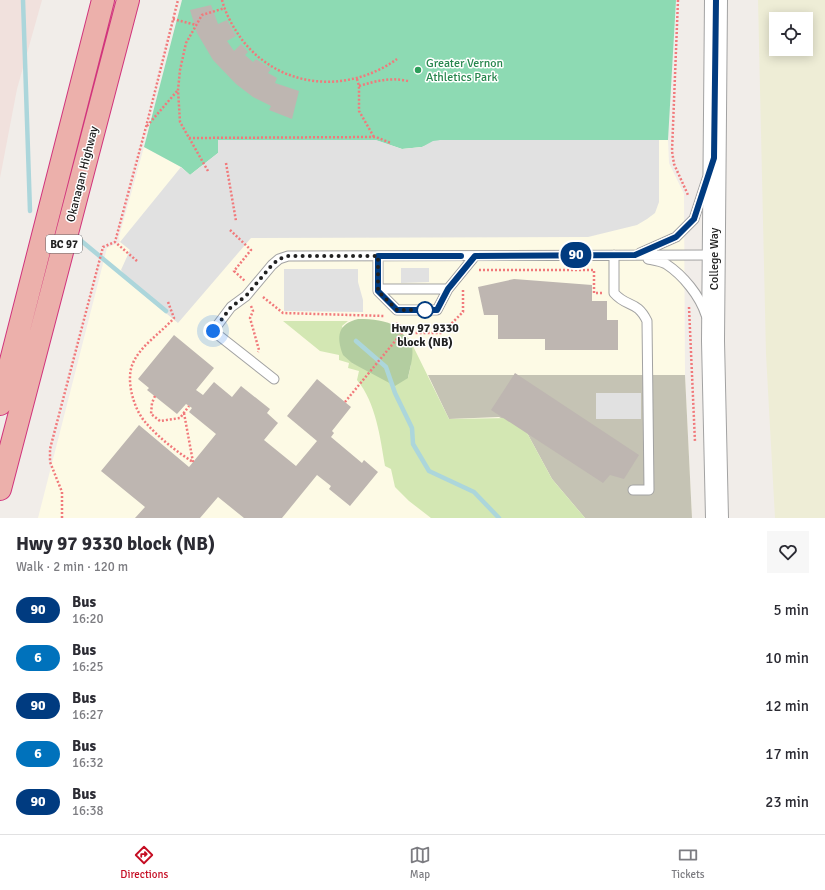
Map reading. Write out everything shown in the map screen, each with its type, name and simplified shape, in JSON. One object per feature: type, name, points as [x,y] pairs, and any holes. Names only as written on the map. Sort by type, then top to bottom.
[{"type":"highway","name":"Okanagan Highway","points":[[0,404],[103,0]]},
{"type":"highway","name":"Okanagan Highway","points":[[0,488],[128,0]]},
{"type":"street","name":"College Way","points":[[716,0],[713,340],[717,518]]},
{"type":"lane","points":[[635,255],[676,237],[694,219],[714,158]]},
{"type":"lane","points":[[614,255],[614,293],[621,301],[634,304],[642,310],[647,321],[649,490],[633,490]]},
{"type":"lane","points":[[635,255],[665,264],[687,283],[703,305],[713,340]]},
{"type":"lane","points":[[274,379],[213,331],[231,307],[246,296],[272,265],[279,259],[288,256],[714,255]]},
{"type":"lane","points":[[378,256],[378,291],[397,310],[437,310],[448,289],[475,256]]},
{"type":"lane","points":[[378,289],[448,289]]},
{"type":"path","points":[[115,242],[178,0]]},
{"type":"path","points":[[222,0],[229,20],[249,48],[259,57],[284,73],[304,80],[337,82],[357,79],[373,73],[397,59]]},
{"type":"path","points":[[208,170],[180,122],[178,90],[180,70],[186,43],[202,15],[225,8]]},
{"type":"path","points":[[174,19],[196,25]]},
{"type":"path","points":[[359,86],[387,79],[397,78],[408,81]]},
{"type":"path","points":[[357,79],[359,86],[359,111],[374,137]]},
{"type":"path","points":[[146,127],[178,90]]},
{"type":"path","points":[[189,138],[374,137],[391,143]]},
{"type":"path","points":[[226,163],[236,222]]},
{"type":"path","points":[[230,230],[250,250],[234,271],[247,282]]},
{"type":"path","points":[[115,242],[137,261]]},
{"type":"path","points":[[62,518],[62,492],[50,462],[50,449],[103,247],[115,242]]},
{"type":"path","points":[[473,274],[480,270],[594,270],[594,293],[614,293]]},
{"type":"path","points":[[394,322],[410,333],[442,333],[463,312],[463,287]]},
{"type":"path","points":[[246,296],[253,311],[250,318],[259,350],[252,362]]},
{"type":"path","points":[[263,296],[283,313],[383,314],[388,318]]},
{"type":"path","points":[[168,302],[174,318],[148,342],[133,362],[130,371],[131,386],[135,402],[145,423],[193,462],[184,412]]},
{"type":"path","points":[[345,402],[405,329]]},
{"type":"path","points":[[155,396],[152,402],[152,414],[160,421],[180,418],[189,406]]},
{"type":"shaded area","points":[[0,0],[42,0],[17,89],[0,178]]},
{"type":"shaded area","points":[[218,140],[376,140],[402,149],[422,147],[433,141],[441,140],[659,140],[659,202],[655,213],[637,225],[588,237],[251,238],[178,323],[134,287],[121,270],[130,250],[120,242],[181,167],[190,175],[218,153]]},
{"type":"shaded area","points":[[441,140],[668,140],[669,163],[684,194],[685,375],[692,518],[38,518],[107,248],[120,242],[119,237],[144,147],[181,167]]},
{"type":"shaded area","points":[[401,268],[429,268],[429,282],[401,283]]},
{"type":"shaded area","points":[[284,269],[358,269],[358,282],[363,300],[363,312],[284,311]]},
{"type":"shaded area","points":[[428,375],[685,375],[692,518],[585,518],[552,479],[526,431],[499,417],[449,419]]},
{"type":"shaded area","points":[[596,393],[641,393],[641,419],[596,419]]},
{"type":"green space","name":"Greater Vernon Athletics Park","points":[[182,0],[676,0],[668,140],[441,140],[422,147],[402,149],[375,140],[218,140],[218,153],[190,175],[181,167],[144,147]]},
{"type":"green space","points":[[758,0],[825,0],[825,518],[775,518],[766,354]]},
{"type":"green space","points":[[358,319],[383,321],[398,327],[398,331],[408,338],[411,342],[412,352],[408,378],[395,386],[352,363],[343,355],[339,337],[340,332],[346,324]]},
{"type":"green space","points":[[283,321],[348,321],[342,326],[352,363],[366,369],[408,378],[411,365],[411,342],[449,419],[512,418],[526,431],[552,479],[585,518],[431,518],[409,501],[395,487],[391,469],[385,466],[379,432],[373,410],[369,399],[357,380],[359,371],[348,368],[349,363],[339,360],[339,355],[320,351]]},
{"type":"building","points":[[211,5],[218,24],[227,20],[236,36],[227,41],[234,51],[241,44],[248,52],[245,55],[253,62],[256,59],[271,69],[268,73],[277,78],[275,83],[299,91],[292,119],[269,110],[271,106],[253,97],[236,84],[213,60],[197,33],[190,10]]},
{"type":"building","points":[[514,279],[592,285],[592,301],[607,301],[607,320],[618,320],[618,350],[545,350],[545,339],[498,339],[498,315],[484,315],[478,287]]},
{"type":"building","points":[[174,335],[214,368],[196,390],[203,395],[214,382],[232,397],[241,386],[270,409],[267,413],[278,423],[264,440],[296,466],[317,441],[287,416],[317,379],[351,407],[332,431],[334,433],[331,437],[362,463],[364,460],[378,472],[350,506],[329,489],[331,486],[317,475],[282,518],[244,518],[218,497],[200,518],[135,518],[145,507],[101,471],[139,425],[189,467],[216,434],[189,412],[192,408],[186,404],[177,414],[147,390],[149,388],[138,379]]},
{"type":"building","points":[[515,373],[639,455],[624,479],[610,475],[603,483],[491,410]]},
{"type":"waterway","points":[[23,0],[30,211]]},
{"type":"waterway","points":[[79,239],[166,311]]},
{"type":"waterway","points":[[356,341],[386,367],[395,393],[412,428],[413,444],[429,471],[474,492],[499,518]]},
{"type":"bus line","name":"90","points":[[461,256],[378,256],[378,291],[397,310],[437,310],[448,289],[475,256],[635,255],[676,237],[694,219],[714,158],[716,0]]},
{"type":"place","name":"Greater Vernon Athletics Park","points":[[418,70]]},
{"type":"place","name":"Hwy 97 9330 block (NB)","points":[[425,310]]},
{"type":"route","points":[[213,331],[231,307],[246,296],[272,265],[279,259],[288,256],[378,256],[378,291],[397,310],[425,310]]}]
